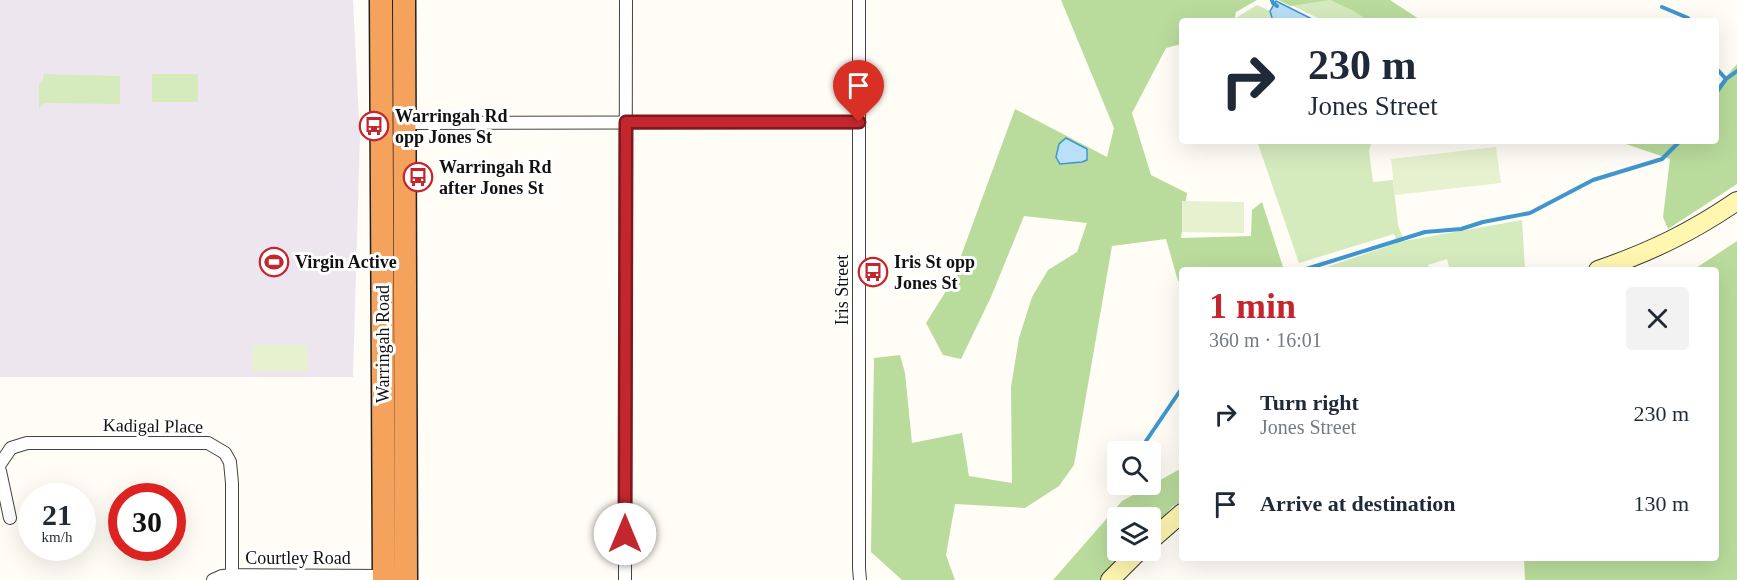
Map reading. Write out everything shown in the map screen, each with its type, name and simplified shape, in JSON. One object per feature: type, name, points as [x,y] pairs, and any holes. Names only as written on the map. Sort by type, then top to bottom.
[{"type":"highway","name":"Warringah Road","points":[[381,0],[391,579]]},
{"type":"highway","name":"Warringah Road","points":[[391,579],[405,123],[404,0]]},
{"type":"street","points":[[625,580],[626,0]]},
{"type":"street","name":"Iris Street","points":[[859,0],[860,580]]},
{"type":"street","points":[[405,123],[859,122]]},
{"type":"street","points":[[1606,267],[1668,243],[1708,221],[1737,201]]},
{"type":"street","name":"Kadigal Place","points":[[0,464],[11,448],[27,443],[208,443],[217,447],[225,453],[230,462],[232,483],[231,575]]},
{"type":"street","points":[[0,471],[10,518]]},
{"type":"street","points":[[1161,531],[1179,516]]},
{"type":"street","points":[[1110,580],[1129,561]]},
{"type":"street","name":"Courtley Road","points":[[213,580],[231,575],[391,579]]},
{"type":"shaded area","points":[[0,0],[353,0],[360,137],[353,377],[0,377]]},
{"type":"green space","points":[[1061,0],[1257,0],[1236,12],[1235,18],[1179,18],[1179,45],[1166,48],[1132,113],[1151,175],[1187,193],[1181,238],[1251,236],[1252,210],[1262,202],[1283,267],[1179,267],[1178,281],[1166,239],[1112,246],[1074,465],[1059,486],[1025,508],[955,504],[946,555],[955,580],[902,580],[871,552],[874,358],[900,355],[905,373],[912,443],[962,433],[969,476],[1012,483],[1011,387],[1019,338],[1032,297],[1048,270],[1077,252],[1087,223],[1024,216],[991,297],[961,359],[943,355],[926,323],[951,283],[1015,109],[1107,157],[1114,128]]},
{"type":"green space","points":[[1278,0],[1330,0],[1290,6]]},
{"type":"green space","points":[[1281,0],[1340,0],[1374,18],[1318,18]]},
{"type":"green space","points":[[1330,0],[1390,0],[1417,18],[1364,18]]},
{"type":"green space","points":[[1257,5],[1270,11],[1272,18],[1236,18]]},
{"type":"green space","points":[[1737,64],[1737,184],[1668,229],[1663,217],[1670,159],[1626,144],[1719,144],[1719,85]]},
{"type":"green space","points":[[43,74],[120,76],[120,104],[44,103],[39,109],[39,84],[43,81]]},
{"type":"green space","points":[[152,74],[198,74],[198,102],[152,102]]},
{"type":"green space","points":[[1258,144],[1371,144],[1369,151],[1373,182],[1393,180],[1398,225],[1404,241],[1522,220],[1525,267],[1449,267],[1447,259],[1428,265],[1428,267],[1327,267],[1397,243],[1394,234],[1299,263]]},
{"type":"green space","points":[[1496,147],[1501,183],[1395,195],[1391,159]]},
{"type":"green space","points":[[1182,201],[1244,202],[1244,233],[1182,232]]},
{"type":"green space","points":[[1737,241],[1737,580],[1525,580],[1524,561],[1719,561],[1719,267],[1698,267]]},
{"type":"green space","points":[[252,345],[307,345],[308,371],[253,371]]},
{"type":"green space","points":[[1179,470],[1179,503],[1161,519],[1161,507],[1117,507],[1133,495],[1161,495],[1161,480]]},
{"type":"green space","points":[[1107,518],[1107,561],[1121,561],[1102,580],[1053,580]]},
{"type":"water","points":[[1276,1],[1310,18],[1272,18],[1270,11]]},
{"type":"water","points":[[1066,138],[1087,149],[1087,160],[1060,164],[1056,157],[1059,144]]},
{"type":"waterway","points":[[1272,0],[1277,6]]},
{"type":"waterway","points":[[1662,7],[1688,18]]},
{"type":"waterway","points":[[1719,71],[1726,79]]},
{"type":"waterway","points":[[1719,89],[1726,79],[1737,71]]},
{"type":"waterway","points":[[1313,267],[1425,232],[1461,229],[1483,222],[1530,213],[1593,180],[1662,159],[1677,144]]},
{"type":"waterway","points":[[1146,441],[1179,392]]},
{"type":"place","name":"Warringah Rd opp Jones St","points":[[374,126]]},
{"type":"place","name":"Warringah Rd after Jones St","points":[[418,177]]},
{"type":"place","name":"Virgin Active","points":[[274,262]]},
{"type":"place","name":"Iris St opp Jones St","points":[[873,272]]},
{"type":"route","points":[[625,534],[626,122],[859,122]]}]
